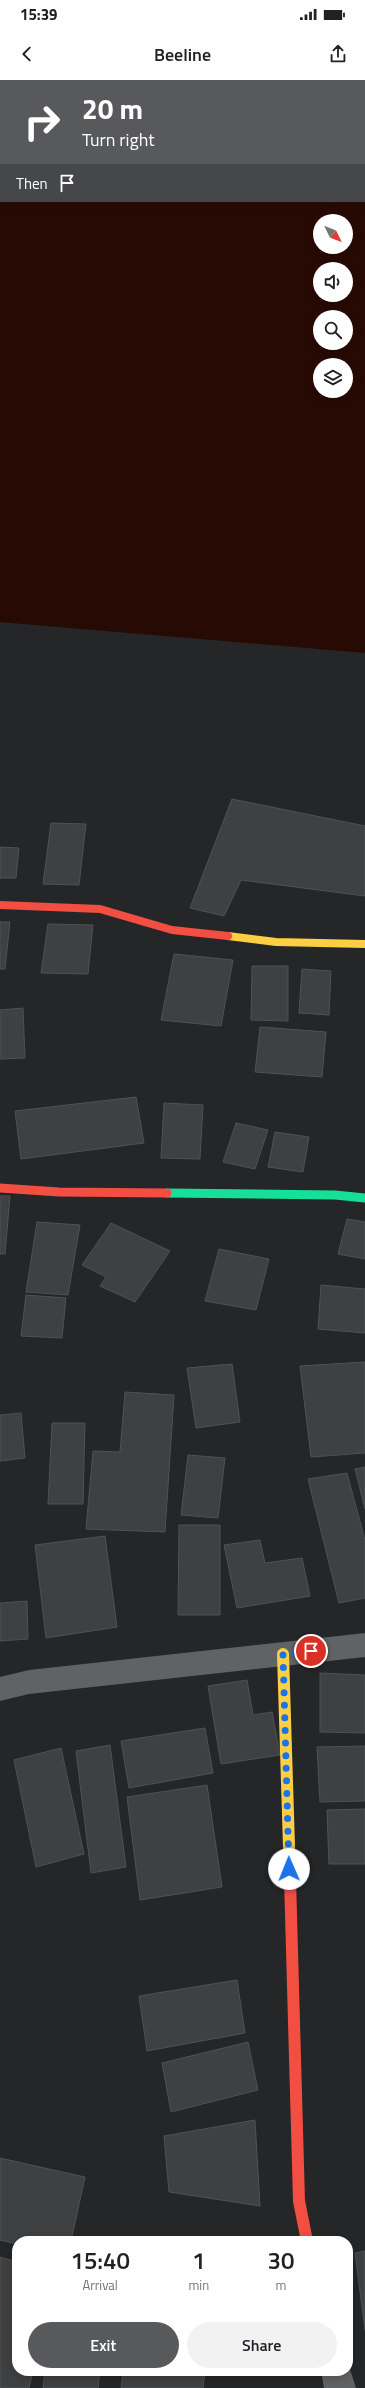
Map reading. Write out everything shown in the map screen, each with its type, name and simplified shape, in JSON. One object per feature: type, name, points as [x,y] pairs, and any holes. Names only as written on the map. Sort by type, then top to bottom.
[{"type":"street","points":[[0,905],[100,908],[172,930],[276,942],[365,944]]},
{"type":"street","points":[[0,1188],[59,1192],[335,1195],[365,1198]]},
{"type":"street","points":[[0,1689],[29,1682],[365,1645]]},
{"type":"street","points":[[283,1654],[299,2201],[305,2236]]},
{"type":"street","points":[[337,2376],[340,2388]]},
{"type":"shaded area","points":[[0,202],[365,202],[365,653],[0,622]]},
{"type":"building","points":[[232,799],[365,826],[365,896],[241,880],[224,916],[190,908]]},
{"type":"building","points":[[51,823],[86,824],[79,885],[43,884]]},
{"type":"building","points":[[0,847],[19,848],[16,878],[0,878]]},
{"type":"building","points":[[0,922],[10,922],[5,969],[0,969]]},
{"type":"building","points":[[48,924],[93,925],[88,974],[41,973]]},
{"type":"building","points":[[174,954],[233,960],[221,1026],[161,1020]]},
{"type":"building","points":[[252,966],[288,966],[288,1021],[251,1020]]},
{"type":"building","points":[[302,969],[331,971],[329,1015],[299,1013]]},
{"type":"building","points":[[23,1008],[25,1058],[0,1059],[0,1010]]},
{"type":"building","points":[[260,1027],[326,1032],[322,1077],[255,1072]]},
{"type":"building","points":[[136,1097],[144,1143],[21,1159],[15,1111]]},
{"type":"building","points":[[164,1103],[203,1105],[200,1159],[161,1158]]},
{"type":"building","points":[[236,1123],[268,1130],[255,1169],[223,1162]]},
{"type":"building","points":[[275,1132],[309,1137],[303,1172],[268,1167]]},
{"type":"building","points":[[0,1196],[10,1196],[5,1254],[0,1254]]},
{"type":"building","points":[[347,1219],[365,1222],[365,1259],[338,1254]]},
{"type":"building","points":[[37,1222],[80,1225],[68,1295],[26,1292]]},
{"type":"building","points":[[111,1223],[170,1251],[135,1302],[100,1286],[106,1277],[82,1265]]},
{"type":"building","points":[[219,1249],[269,1259],[256,1310],[205,1301]]},
{"type":"building","points":[[321,1285],[365,1289],[365,1333],[318,1329]]},
{"type":"building","points":[[26,1295],[66,1298],[62,1338],[21,1336]]},
{"type":"building","points":[[365,1362],[365,1453],[311,1457],[300,1366]]},
{"type":"building","points":[[232,1364],[240,1422],[196,1428],[187,1368]]},
{"type":"building","points":[[125,1392],[174,1395],[165,1532],[86,1529],[93,1451],[120,1452]]},
{"type":"building","points":[[21,1413],[25,1458],[0,1461],[0,1415]]},
{"type":"building","points":[[52,1423],[85,1423],[83,1504],[48,1504]]},
{"type":"building","points":[[188,1455],[225,1458],[218,1518],[181,1515]]},
{"type":"building","points":[[365,1467],[365,1509],[355,1469]]},
{"type":"building","points":[[347,1473],[365,1540],[365,1598],[339,1603],[308,1479]]},
{"type":"building","points":[[179,1525],[220,1525],[220,1615],[178,1615]]},
{"type":"building","points":[[105,1536],[117,1627],[46,1638],[35,1545]]},
{"type":"building","points":[[260,1540],[265,1563],[302,1558],[310,1596],[237,1608],[224,1545]]},
{"type":"building","points":[[27,1601],[28,1639],[0,1641],[0,1603]]},
{"type":"building","points":[[320,1673],[365,1675],[365,1733],[320,1732]]},
{"type":"building","points":[[247,1680],[253,1715],[272,1712],[280,1755],[221,1764],[208,1686]]},
{"type":"building","points":[[205,1728],[213,1773],[129,1788],[121,1741]]},
{"type":"building","points":[[110,1745],[126,1867],[91,1873],[76,1751]]},
{"type":"building","points":[[365,1746],[365,1801],[320,1802],[317,1747]]},
{"type":"building","points":[[61,1748],[84,1854],[36,1867],[14,1760]]},
{"type":"building","points":[[207,1785],[222,1887],[140,1900],[127,1797]]},
{"type":"building","points":[[365,1809],[365,1864],[329,1864],[327,1810]]},
{"type":"building","points":[[237,1980],[245,2033],[147,2051],[139,1996]]},
{"type":"building","points":[[248,2042],[258,2090],[171,2112],[162,2063]]},
{"type":"building","points":[[255,2120],[260,2206],[169,2192],[164,2136]]},
{"type":"building","points":[[0,2158],[85,2177],[72,2236],[12,2236],[12,2243],[0,2240]]},
{"type":"building","points":[[365,2251],[365,2330],[355,2253]]},
{"type":"building","points":[[0,2257],[12,2261],[12,2376],[32,2376],[29,2388],[0,2388]]},
{"type":"building","points":[[44,2376],[99,2376],[98,2388],[43,2388]]},
{"type":"building","points":[[122,2376],[204,2376],[203,2388],[121,2388]]},
{"type":"traffic: fast","points":[[167,1193],[335,1195],[365,1198]]},
{"type":"traffic: slow","points":[[228,936],[276,942],[365,944]]},
{"type":"traffic: slow","points":[[283,1654],[290,1879]]},
{"type":"traffic: jam","points":[[0,905],[100,909],[172,930],[228,936]]},
{"type":"traffic: jam","points":[[0,1188],[59,1192],[167,1193]]},
{"type":"traffic: jam","points":[[290,1879],[299,2201],[306,2236]]},
{"type":"route","points":[[289,1869],[283,1654],[311,1651]]}]
